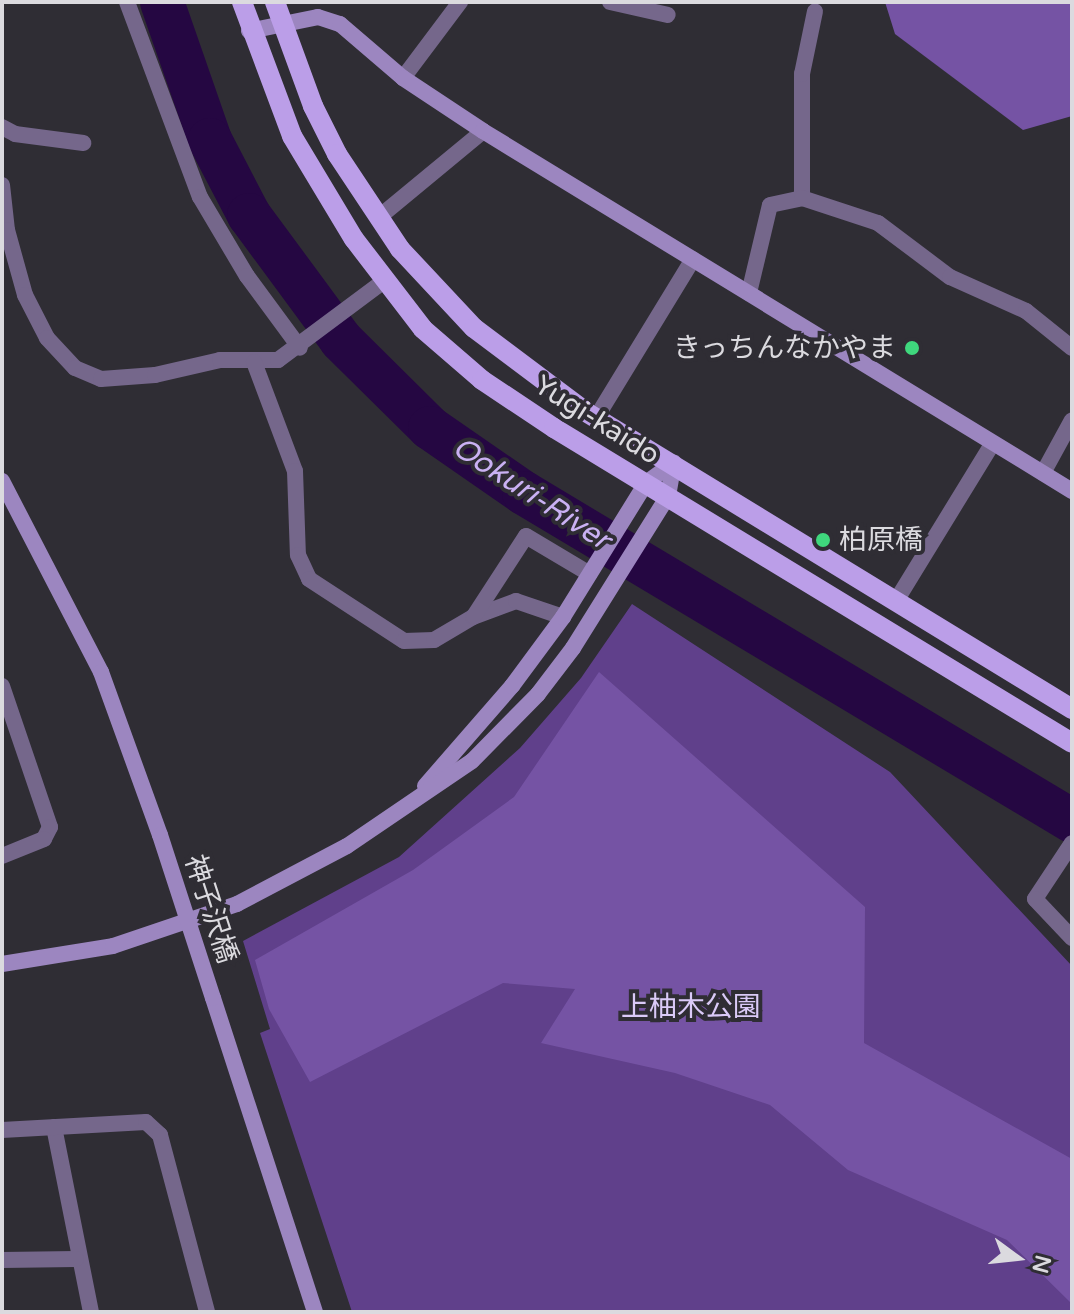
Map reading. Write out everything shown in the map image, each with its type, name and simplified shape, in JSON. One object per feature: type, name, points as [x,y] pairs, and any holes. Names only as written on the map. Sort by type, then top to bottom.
[{"type":"main road","name":"Yugi-kaido","points":[[242,2],[249,31],[292,136],[384,281],[423,329],[482,380],[1072,743]]},
{"type":"main road","name":"Yugi-kaido","points":[[275,2],[318,118],[378,218],[435,290],[474,328],[527,372],[596,418],[1072,709]]},
{"type":"street","points":[[127,2],[200,197],[247,276],[304,345]]},
{"type":"street","points":[[403,78],[460,2]]},
{"type":"street","points":[[610,2],[668,15]]},
{"type":"street","points":[[802,198],[802,74],[815,11]]},
{"type":"street","points":[[249,31],[318,17],[335,22],[403,78],[483,131],[1072,491]]},
{"type":"street","points":[[2,127],[15,134],[83,143]]},
{"type":"street","points":[[378,218],[483,131]]},
{"type":"street","points":[[2,185],[7,230],[25,295],[47,338],[75,368],[101,379],[155,375],[220,360],[278,360],[304,345],[384,281]]},
{"type":"street","points":[[749,293],[770,205],[802,198],[887,229],[950,277],[1026,311],[1072,348]]},
{"type":"street","points":[[596,418],[693,259]]},
{"type":"street","points":[[254,362],[295,471],[298,555],[309,579],[404,641],[434,640],[473,617],[516,601],[563,617]]},
{"type":"street","points":[[1043,473],[1072,420]]},
{"type":"street","points":[[896,601],[993,443]]},
{"type":"street","points":[[413,801],[512,686],[563,617],[646,483],[674,463]]},
{"type":"street","points":[[2,964],[113,946],[237,904],[347,846],[472,761],[538,694],[620,576],[668,496],[674,463]]},
{"type":"street","name":"神子沢橋","points":[[2,481],[101,672],[160,835],[315,1312]]},
{"type":"street","points":[[473,617],[526,536],[593,568]]},
{"type":"street","points":[[2,686],[50,827],[44,839],[2,856]]},
{"type":"street","points":[[1069,852],[1035,899],[1072,938]]},
{"type":"street","points":[[2,1130],[146,1122],[160,1135],[207,1312]]},
{"type":"street","points":[[54,1127],[76,1259],[91,1312]]},
{"type":"street","points":[[2,1260],[76,1259]]},
{"type":"green space","points":[[885,2],[1072,2],[1072,116],[1023,130],[895,34]]},
{"type":"green space","name":"上柚木公園","points":[[632,604],[890,772],[1072,966],[1072,1312],[352,1312],[260,1033],[270,1029],[243,941],[399,857],[520,748],[581,678]]},
{"type":"green space","points":[[599,672],[865,907],[864,1043],[1072,1159],[1072,1304],[1007,1240],[848,1170],[770,1105],[675,1073],[541,1043],[575,989],[503,983],[310,1082],[269,1009],[255,960],[413,870],[514,797]]},
{"type":"waterway","name":"Ookuri-River","points":[[162,2],[210,140],[249,215],[341,340],[430,428],[524,493],[1072,821]]},
{"type":"place","name":"きっちんなかやま","points":[[912,348]]},
{"type":"place","name":"柏原橋","points":[[823,540]]}]
